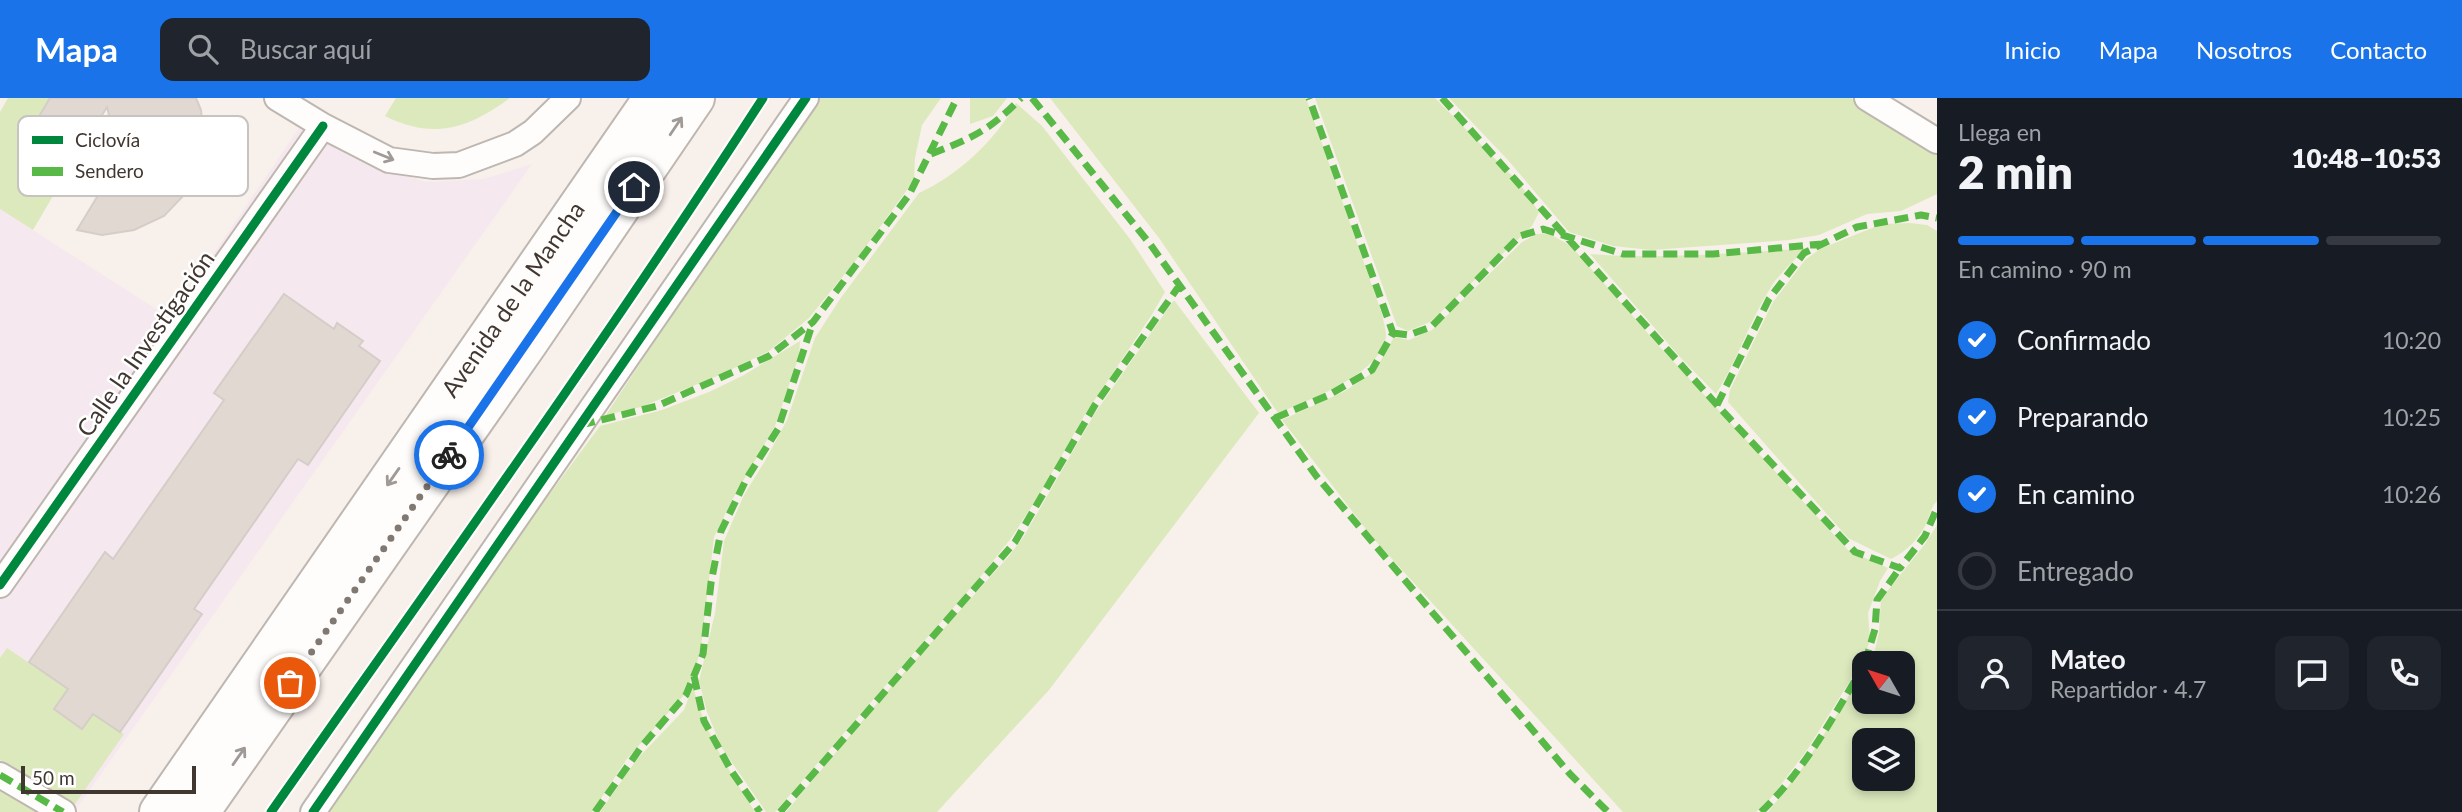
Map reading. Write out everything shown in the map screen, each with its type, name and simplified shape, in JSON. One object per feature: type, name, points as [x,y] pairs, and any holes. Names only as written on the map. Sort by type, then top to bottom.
[{"type":"main road","name":"Avenida de la Mancha","points":[[159,812],[653,98]]},
{"type":"main road","name":"Avenida de la Mancha","points":[[200,812],[695,98]]},
{"type":"street","points":[[277,98],[323,126],[389,160],[433,166],[459,165],[515,144],[533,132],[568,98]]},
{"type":"street","points":[[313,812],[806,98]]},
{"type":"street","points":[[1867,98],[1937,141]]},
{"type":"street","name":"Calle la Investigación","points":[[0,585],[323,126]]},
{"type":"street","points":[[0,775],[63,812]]},
{"type":"shaded area","points":[[299,128],[359,161],[426,182],[484,179],[532,164],[74,812],[0,812],[0,209],[170,318]]},
{"type":"green space","points":[[8,98],[50,98],[39,116],[18,116],[18,196],[53,196],[33,230],[0,209],[0,112]]},
{"type":"green space","points":[[396,98],[510,98],[465,124],[435,129],[419,128],[385,116]]},
{"type":"green space","points":[[815,98],[941,98],[922,125],[915,158],[914,180],[856,260],[809,318],[769,351],[720,375],[641,407],[606,415]]},
{"type":"green space","points":[[970,98],[1007,98],[993,116],[970,124]]},
{"type":"green space","points":[[1050,98],[1306,98],[1382,314],[1386,336],[1382,349],[1372,362],[1342,384],[1278,413],[1159,238]]},
{"type":"green space","points":[[1315,98],[1435,98],[1520,184],[1539,212],[1532,226],[1430,322],[1408,331],[1397,326]]},
{"type":"green space","points":[[1449,98],[1851,98],[1937,153],[1937,194],[1901,211],[1867,214],[1819,235],[1789,240],[1651,250],[1613,246],[1569,232],[1507,159]]},
{"type":"green space","points":[[1016,103],[1042,126],[1130,239],[1165,292],[1084,416],[1012,537],[775,812],[766,812],[722,748],[707,712],[699,681],[715,613],[724,541],[744,495],[787,420],[815,338],[840,299],[919,193],[961,167],[987,143]]},
{"type":"green space","points":[[1882,224],[1927,225],[1937,231],[1937,501],[1916,539],[1891,559],[1848,538],[1728,402],[1730,390],[1773,302],[1805,260],[1820,249]]},
{"type":"green space","points":[[1548,233],[1571,246],[1659,346],[1849,551],[1888,568],[1868,613],[1870,640],[1866,651],[1852,651],[1852,678],[1807,750],[1770,799],[1756,812],[1623,812],[1372,537],[1282,420],[1345,391],[1375,371],[1394,337],[1409,340],[1432,330],[1522,242],[1537,234]]},
{"type":"green space","points":[[1805,249],[1778,277],[1767,294],[1716,394],[1590,254],[1671,256]]},
{"type":"green space","points":[[1174,300],[1259,413],[1049,690],[937,812],[786,812],[884,695],[1009,556],[1024,536],[1095,413]]},
{"type":"green space","points":[[800,341],[799,356],[775,426],[714,537],[701,647],[695,671],[684,695],[626,760],[592,812],[326,812],[500,561],[600,426],[662,410],[709,392],[744,375]]},
{"type":"green space","points":[[1937,525],[1937,812],[1768,812],[1801,770],[1852,691],[1852,714],[1915,714],[1915,651],[1875,651],[1881,599]]},
{"type":"green space","points":[[7,648],[68,689],[54,709],[82,729],[93,713],[124,734],[73,807],[0,760],[0,658]]},
{"type":"green space","points":[[693,686],[711,736],[755,812],[600,812],[637,759],[684,710]]},
{"type":"green space","points":[[0,789],[37,812],[0,812]]},
{"type":"building","points":[[50,98],[196,98],[202,116],[109,116],[107,107],[102,116],[39,116]]},
{"type":"building","points":[[98,196],[183,196],[164,216],[134,230],[102,235],[77,230]]},
{"type":"building","points":[[284,294],[334,329],[337,323],[363,341],[359,346],[380,361],[308,465],[298,459],[194,609],[202,614],[120,732],[93,714],[82,729],[54,709],[68,689],[29,662],[105,552],[113,559],[224,400],[214,393]]},
{"type":"marked path","points":[[581,425],[657,406],[769,356],[813,322],[909,195],[957,98]]},
{"type":"marked path","points":[[931,154],[979,132],[1021,98]]},
{"type":"marked path","points":[[1032,98],[1150,244],[1317,477],[1570,774],[1608,812]]},
{"type":"marked path","points":[[1275,418],[1329,395],[1372,370],[1393,333],[1309,98]]},
{"type":"marked path","points":[[1442,98],[1717,405],[1855,552],[1900,568],[1925,536],[1937,508]]},
{"type":"marked path","points":[[1717,405],[1769,299],[1804,253],[1857,227],[1921,215],[1937,218]]},
{"type":"marked path","points":[[1393,333],[1409,335],[1431,327],[1520,236],[1543,229],[1623,254],[1713,254],[1822,244]]},
{"type":"marked path","points":[[780,812],[1015,542],[1095,405],[1179,286]]},
{"type":"marked path","points":[[595,812],[642,746],[686,695],[703,654],[711,583],[721,531],[747,478],[778,429],[813,322]]},
{"type":"marked path","points":[[1869,651],[1875,629],[1877,600],[1900,568]]},
{"type":"marked path","points":[[694,676],[704,721],[732,772],[760,812]]},
{"type":"marked path","points":[[1761,812],[1805,761],[1852,685]]},
{"type":"marked path","points":[[0,775],[63,812]]},
{"type":"cycle path","points":[[271,812],[582,368],[763,98]]},
{"type":"cycle path","points":[[313,812],[806,98]]},
{"type":"cycle path","points":[[0,585],[323,126]]},
{"type":"way so far","points":[[290,683],[449,455]]},
{"type":"route","points":[[449,455],[634,187]]}]
